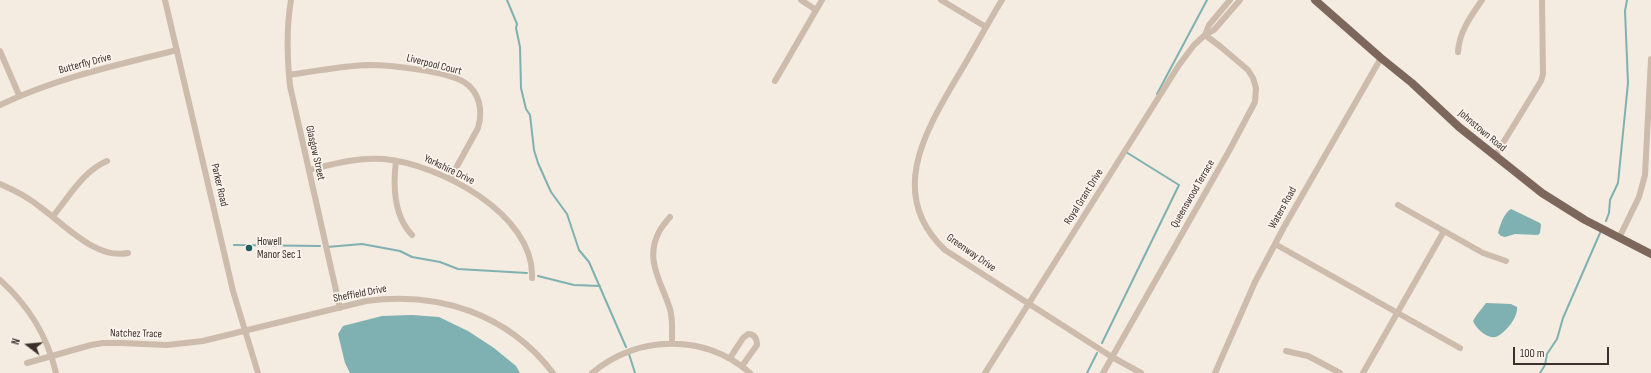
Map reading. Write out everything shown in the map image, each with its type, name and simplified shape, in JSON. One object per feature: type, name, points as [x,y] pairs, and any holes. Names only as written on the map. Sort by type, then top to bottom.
[{"type":"main road","name":"Johnstown Road","points":[[1315,0],[1412,83],[1459,127],[1542,193],[1585,220],[1651,254]]},
{"type":"street","name":"Parker Road","points":[[165,0],[223,248],[258,373]]},
{"type":"street","name":"Glasgow Street","points":[[291,0],[288,31],[289,74],[295,109],[340,308]]},
{"type":"street","points":[[801,0],[816,10]]},
{"type":"street","points":[[775,81],[822,0]]},
{"type":"street","points":[[942,0],[986,26]]},
{"type":"street","name":"Greenway Drive","points":[[1002,0],[936,112],[923,139],[915,170],[915,197],[919,212],[928,230],[945,250],[1112,357],[1141,373]]},
{"type":"street","name":"Royal Grant Drive","points":[[1205,35],[1209,25],[1230,0]]},
{"type":"street","name":"Royal Grant Drive","points":[[985,373],[1179,65],[1194,45],[1205,35],[1214,30],[1240,0]]},
{"type":"street","points":[[1458,52],[1459,43],[1464,28],[1482,0]]},
{"type":"street","points":[[1495,156],[1541,81],[1543,74],[1542,0]]},
{"type":"street","name":"Queenswood Terrace","points":[[1103,373],[1226,158],[1255,102],[1256,88],[1248,70],[1205,35]]},
{"type":"street","name":"Butterfly Drive","points":[[0,104],[19,95],[65,79],[177,50]]},
{"type":"street","points":[[0,51],[19,95]]},
{"type":"street","name":"Waters Road","points":[[1215,373],[1250,292],[1275,244],[1381,58]]},
{"type":"street","points":[[1619,238],[1637,202],[1645,175],[1651,60]]},
{"type":"street","name":"Liverpool Court","points":[[289,74],[354,66],[393,66],[434,73],[464,82],[470,87],[478,99],[481,112],[480,120],[478,128],[450,179]]},
{"type":"street","name":"Yorkshire Drive","points":[[309,170],[360,160],[396,161],[420,166],[450,179],[487,202],[514,229],[527,248],[532,266],[532,278]]},
{"type":"street","points":[[53,216],[89,171],[98,164],[107,161]]},
{"type":"street","points":[[396,161],[394,184],[397,200],[402,220],[412,235]]},
{"type":"street","points":[[0,184],[23,195],[95,248],[112,254],[128,253]]},
{"type":"street","points":[[1398,205],[1483,253],[1506,261]]},
{"type":"street","points":[[670,217],[659,232],[654,246],[653,260],[655,271],[671,315],[672,343]]},
{"type":"street","points":[[1363,373],[1444,231]]},
{"type":"street","points":[[1275,244],[1460,348]]},
{"type":"street","points":[[0,280],[16,294],[29,310],[45,338],[52,356],[56,373]]},
{"type":"street","name":"Sheffield Drive","points":[[246,331],[366,301],[394,298],[428,300],[458,306],[489,319],[514,334],[539,357],[553,373]]},
{"type":"street","name":"Natchez Trace","points":[[27,364],[91,345],[103,343],[186,344],[246,331]]},
{"type":"street","points":[[730,358],[743,338],[748,334],[752,335],[756,339],[757,345],[742,366]]},
{"type":"street","points":[[592,373],[614,358],[626,352],[652,345],[672,343],[699,347],[730,358],[750,373]]},
{"type":"street","points":[[1286,351],[1308,356],[1340,373]]},
{"type":"water","points":[[1511,209],[1540,223],[1540,233],[1538,235],[1515,234],[1505,237],[1501,236],[1498,233],[1501,223],[1506,213]]},
{"type":"water","points":[[1486,303],[1511,304],[1517,307],[1516,315],[1511,323],[1498,336],[1487,336],[1473,321]]},
{"type":"water","points":[[412,315],[439,317],[468,331],[494,348],[516,366],[520,373],[350,373],[345,363],[338,334],[343,326],[382,316]]},
{"type":"waterway","points":[[507,0],[517,24],[516,28],[520,47],[521,88],[526,109],[530,115],[534,150],[538,163],[551,192],[567,214],[579,250],[589,262],[626,347]]},
{"type":"waterway","points":[[1157,94],[1207,0]]},
{"type":"waterway","points":[[1606,221],[1609,213],[1610,200],[1618,183],[1628,83],[1625,11],[1627,0]]},
{"type":"waterway","points":[[1102,343],[1179,185],[1126,152]]},
{"type":"waterway","points":[[1540,373],[1545,365],[1547,354],[1557,339],[1563,318],[1600,233]]},
{"type":"waterway","points":[[327,247],[362,244],[400,251],[412,257],[440,262],[458,269],[527,273]]},
{"type":"waterway","points":[[234,245],[320,246]]},
{"type":"waterway","points":[[538,276],[574,285],[600,286]]},
{"type":"waterway","points":[[1087,373],[1097,353]]},
{"type":"waterway","points":[[629,354],[635,373]]},
{"type":"place","name":"Howell Manor Sec 1","points":[[249,248]]}]
